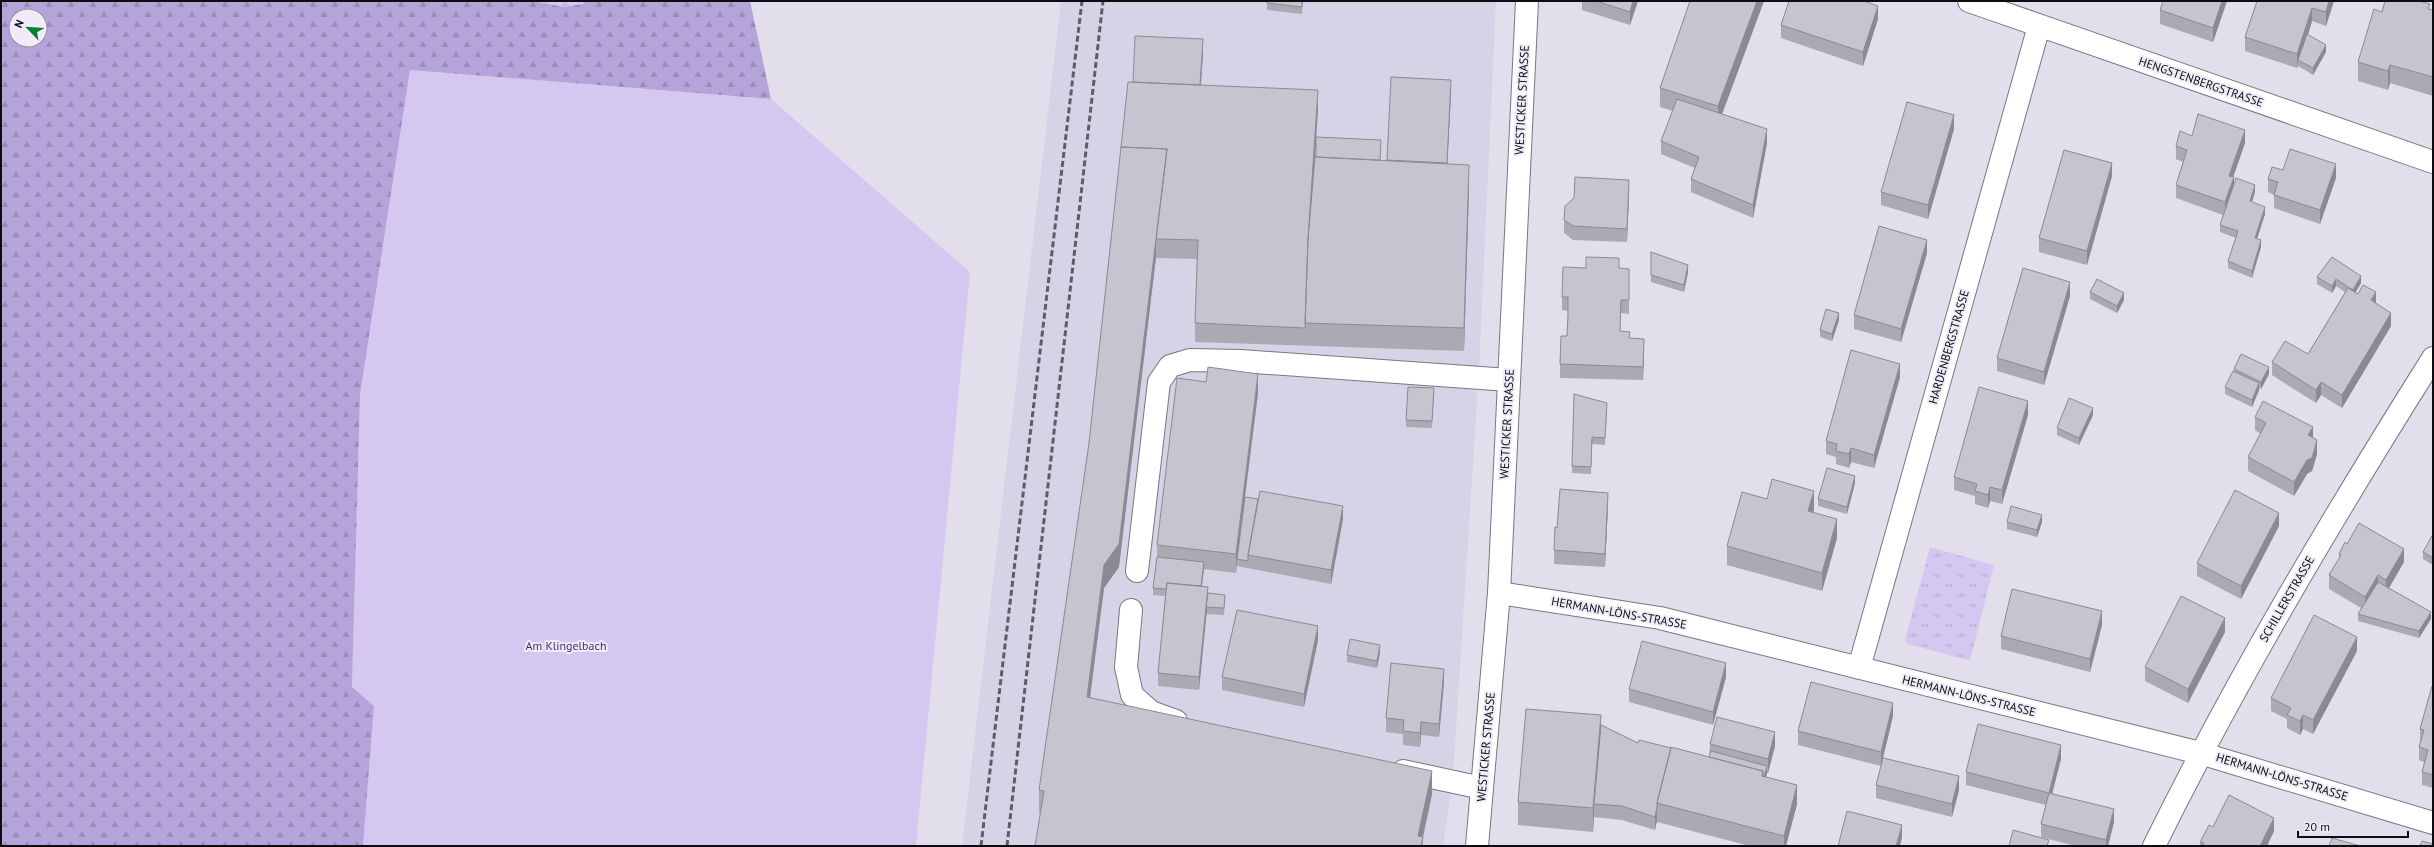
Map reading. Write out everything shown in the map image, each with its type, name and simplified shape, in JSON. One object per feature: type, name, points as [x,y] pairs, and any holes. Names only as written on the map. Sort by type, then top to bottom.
[{"type":"street","name":"WESTICKER STRASSE","points":[[1477,846],[1482,788],[1488,747],[1499,594],[1527,1]]},
{"type":"street","name":"HENGSTENBERGSTRASSE","points":[[1969,1],[2433,162]]},
{"type":"street","name":"HARDENBERGSTRASSE","points":[[1859,668],[2039,26]]},
{"type":"street","name":"SCHILLERSTRASSE","points":[[2154,846],[2200,753],[2342,503],[2433,358]]},
{"type":"street","points":[[1137,570],[1159,382],[1170,366],[1190,360],[1241,361],[1509,380]]},
{"type":"street","name":"HERMANN-LÖNS-STRASSE","points":[[1499,594],[1660,618],[2200,753],[2433,823]]},
{"type":"street","points":[[1131,610],[1126,667],[1132,695],[1150,712],[1199,726]]},
{"type":"street","points":[[1384,767],[1482,788]]},
{"type":"shaded area","points":[[1061,1],[1496,1],[1479,369],[1453,777],[1443,846],[962,846]]},
{"type":"green space","points":[[1,1],[750,1],[771,99],[410,70],[360,395],[352,687],[374,706],[363,846],[1,846]]},
{"type":"green space","points":[[532,1],[585,1],[583,4],[564,7]]},
{"type":"green space","name":"Am Klingelbach","points":[[410,70],[771,99],[970,272],[916,846],[363,846],[374,707],[352,687],[360,395]]},
{"type":"green space","points":[[1930,547],[1994,565],[1970,661],[1908,644],[1905,640]]},
{"type":"building","points":[[1267,1],[1302,1],[1302,7],[1267,3]]},
{"type":"building","points":[[1596,1],[1633,1],[1630,12]]},
{"type":"building","points":[[1690,1],[1757,1],[1718,106],[1660,88]]},
{"type":"building","points":[[1789,1],[1864,1],[1878,6],[1863,52],[1781,25]]},
{"type":"building","points":[[2163,1],[2222,1],[2213,28],[2160,10]]},
{"type":"building","points":[[2257,1],[2329,1],[2326,12],[2312,8],[2297,54],[2245,37]]},
{"type":"building","points":[[2385,1],[2419,1],[2430,4],[2428,9],[2433,10],[2433,77],[2390,65],[2388,71],[2358,62],[2374,9],[2382,12]]},
{"type":"building","points":[[2307,34],[2326,45],[2313,68],[2298,60]]},
{"type":"building","points":[[1135,36],[1203,39],[1200,85],[1133,82]]},
{"type":"building","points":[[1391,77],[1451,80],[1447,163],[1387,160]]},
{"type":"building","points":[[1128,82],[1318,90],[1308,239],[1305,328],[1195,323],[1198,240],[1156,239],[1167,149],[1121,147]]},
{"type":"building","points":[[1677,99],[1767,129],[1753,205],[1691,179],[1699,157],[1661,141]]},
{"type":"building","points":[[1907,102],[1954,115],[1928,205],[1881,192]]},
{"type":"building","points":[[2198,114],[2245,130],[2229,176],[2234,177],[2225,202],[2176,185],[2187,150],[2176,146],[2180,131],[2192,136]]},
{"type":"building","points":[[1316,137],[1381,140],[1380,160],[1316,157]]},
{"type":"building","points":[[1121,147],[1167,149],[1119,544],[1104,565],[1087,697],[1432,771],[1418,836],[1423,837],[1421,846],[1035,846],[1044,791],[1039,790],[1089,443]]},
{"type":"building","points":[[2290,149],[2336,164],[2320,210],[2274,195],[2278,182],[2268,179],[2272,167],[2283,170]]},
{"type":"building","points":[[2064,150],[2112,163],[2087,251],[2039,238]]},
{"type":"building","points":[[1315,157],[1469,165],[1464,328],[1305,323],[1308,239]]},
{"type":"building","points":[[1575,177],[1629,180],[1627,229],[1573,226],[1564,220],[1565,206],[1574,198]]},
{"type":"building","points":[[2236,178],[2255,185],[2250,201],[2265,207],[2255,238],[2261,240],[2252,271],[2228,261],[2238,231],[2220,225]]},
{"type":"building","points":[[1879,226],[1927,240],[1901,329],[1854,315]]},
{"type":"building","points":[[1651,252],[1688,265],[1684,285],[1651,275]]},
{"type":"building","points":[[1586,257],[1619,258],[1619,268],[1629,269],[1629,300],[1621,300],[1620,331],[1630,332],[1629,338],[1644,339],[1643,367],[1560,364],[1561,336],[1567,336],[1568,316],[1568,297],[1562,297],[1563,267],[1586,268]]},
{"type":"building","points":[[2332,257],[2361,276],[2353,290],[2336,279],[2332,286],[2317,277]]},
{"type":"building","points":[[2023,268],[2070,282],[2044,372],[1997,358]]},
{"type":"building","points":[[2097,279],[2124,293],[2117,306],[2090,292]]},
{"type":"building","points":[[2363,285],[2376,292],[2371,300],[2391,313],[2342,395],[2321,382],[2316,390],[2272,362],[2285,341],[2308,354],[2348,288],[2358,294]]},
{"type":"building","points":[[1826,309],[1839,313],[1832,334],[1820,330]]},
{"type":"building","points":[[1851,350],[1900,364],[1874,455],[1851,448],[1849,454],[1836,451],[1837,444],[1826,441]]},
{"type":"building","points":[[2241,354],[2269,367],[2261,382],[2234,369]]},
{"type":"building","points":[[1208,367],[1258,374],[1236,554],[1157,545],[1177,378],[1206,382]]},
{"type":"building","points":[[2233,371],[2259,383],[2252,400],[2225,387]]},
{"type":"building","points":[[1408,387],[1434,388],[1432,421],[1406,420]]},
{"type":"building","points":[[1979,387],[2028,401],[2002,490],[1990,487],[1988,495],[1975,491],[1977,484],[1954,477]]},
{"type":"building","points":[[1574,394],[1607,403],[1605,438],[1592,437],[1591,467],[1572,466]]},
{"type":"building","points":[[2069,398],[2093,408],[2079,438],[2057,428]]},
{"type":"building","points":[[2263,401],[2313,427],[2308,435],[2317,440],[2312,458],[2307,460],[2294,482],[2248,457],[2266,423],[2255,417]]},
{"type":"building","points":[[1827,468],[1855,476],[1847,507],[1818,499]]},
{"type":"building","points":[[1772,479],[1814,491],[1808,511],[1837,519],[1822,573],[1727,546],[1742,492],[1767,499]]},
{"type":"building","points":[[1560,489],[1608,493],[1605,554],[1554,550],[1555,527],[1557,528]]},
{"type":"building","points":[[2235,490],[2279,513],[2241,586],[2197,563]]},
{"type":"building","points":[[1260,491],[1343,506],[1331,570],[1248,555]]},
{"type":"building","points":[[1245,497],[1258,499],[1248,561],[1237,559]]},
{"type":"building","points":[[2011,506],[2042,515],[2037,530],[2007,522]]},
{"type":"building","points":[[2359,523],[2404,549],[2386,580],[2378,575],[2365,597],[2329,575],[2341,555],[2339,554],[2345,542],[2347,544]]},
{"type":"building","points":[[2433,534],[2433,558],[2423,552]]},
{"type":"building","points":[[1157,557],[1204,562],[1201,586],[1167,583],[1166,589],[1153,588]]},
{"type":"building","points":[[2378,582],[2431,612],[2419,631],[2358,614]]},
{"type":"building","points":[[1167,583],[1208,587],[1199,677],[1158,673]]},
{"type":"building","points":[[2012,589],[2102,611],[2090,659],[2001,636]]},
{"type":"building","points":[[1208,593],[1225,595],[1224,608],[1206,607]]},
{"type":"building","points":[[2181,596],[2225,618],[2188,689],[2145,667]]},
{"type":"building","points":[[1237,610],[1318,626],[1304,694],[1222,677]]},
{"type":"building","points":[[2314,615],[2357,637],[2313,720],[2303,715],[2300,721],[2287,715],[2291,708],[2271,698]]},
{"type":"building","points":[[1350,639],[1380,645],[1377,661],[1347,655]]},
{"type":"building","points":[[1642,641],[1726,663],[1713,712],[1629,689]]},
{"type":"building","points":[[1391,663],[1444,669],[1439,724],[1421,722],[1420,733],[1403,731],[1404,720],[1386,718]]},
{"type":"building","points":[[1811,682],[1893,703],[1881,752],[1798,731]]},
{"type":"building","points":[[2432,686],[2433,775],[2422,772],[2428,750],[2419,747],[2424,730],[2420,729]]},
{"type":"building","points":[[1526,709],[1601,715],[1593,808],[1518,802]]},
{"type":"building","points":[[1717,717],[1775,732],[1768,759],[1710,744]]},
{"type":"building","points":[[1978,724],[2061,745],[2049,793],[1966,772]]},
{"type":"building","points":[[1601,725],[1638,743],[1639,740],[1671,748],[1657,803],[1655,817],[1622,806],[1594,804]]},
{"type":"building","points":[[1671,747],[1763,771],[1762,776],[1797,785],[1784,836],[1657,803]]},
{"type":"building","points":[[1711,751],[1767,766],[1764,777],[1763,771],[1709,757]]},
{"type":"building","points":[[1883,758],[1959,776],[1952,804],[1876,785]]},
{"type":"building","points":[[2049,793],[2114,809],[2106,840],[2041,824]]},
{"type":"building","points":[[2229,795],[2274,818],[2260,846],[2202,846],[2204,843],[2200,842],[2209,825],[2213,827]]},
{"type":"building","points":[[1847,811],[1902,825],[1896,846],[1838,846]]},
{"type":"building","points":[[2013,830],[2049,840],[2047,846],[2009,846]]},
{"type":"building","points":[[2332,838],[2360,846],[2329,846]]},
{"type":"building","points":[[2422,841],[2433,844],[2433,846],[2420,846]]},
{"type":"railway","points":[[981,846],[1082,1]]},
{"type":"railway","points":[[1007,846],[1103,1]]}]
